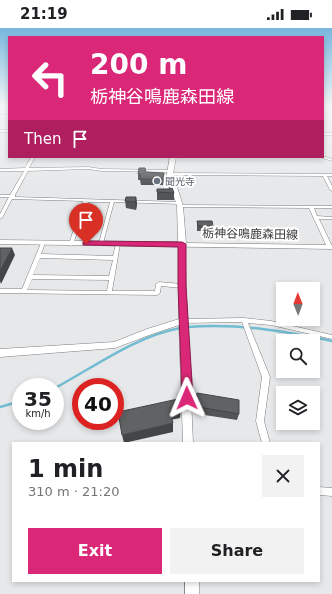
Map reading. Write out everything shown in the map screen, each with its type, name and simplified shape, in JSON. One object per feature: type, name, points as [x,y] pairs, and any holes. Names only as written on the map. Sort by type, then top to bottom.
[{"type":"main road","points":[[173,158],[170,172],[180,204],[182,244]]},
{"type":"main road","name":"栃神谷鳴鹿森田線","points":[[0,242],[331,247]]},
{"type":"street","points":[[0,218],[32,158]]},
{"type":"street","points":[[0,170],[88,168],[102,170],[332,176]]},
{"type":"street","points":[[324,175],[332,190]]},
{"type":"street","points":[[0,196],[180,204],[332,207]]},
{"type":"street","points":[[71,244],[86,200]]},
{"type":"street","points":[[101,244],[112,201]]},
{"type":"street","points":[[311,206],[331,247]]},
{"type":"street","points":[[316,217],[332,218]]},
{"type":"street","points":[[24,291],[43,243]]},
{"type":"street","points":[[109,293],[118,244]]},
{"type":"street","points":[[182,244],[182,286],[185,325],[188,442]]},
{"type":"street","points":[[38,256],[115,258]]},
{"type":"street","points":[[30,277],[112,278]]},
{"type":"street","points":[[0,291],[157,293],[159,284],[182,286]]},
{"type":"street","points":[[244,320],[266,377],[260,421],[266,442]]},
{"type":"street","points":[[0,352],[115,346],[150,330],[185,325],[244,320],[270,323],[332,337]]},
{"type":"street","points":[[320,491],[332,492]]},
{"type":"street","points":[[192,582],[192,594]]},
{"type":"building","points":[[139,168],[145,168],[146,172],[164,173],[163,179],[141,179],[140,174],[138,174]]},
{"type":"building","points":[[168,177],[174,193],[157,192],[157,189],[170,189]]},
{"type":"building","points":[[126,197],[136,197],[135,202],[125,201]]},
{"type":"building","points":[[197,221],[212,221],[213,226],[198,226]]},
{"type":"building","points":[[0,248],[12,248],[0,271]]},
{"type":"building","points":[[197,393],[239,400],[239,414],[199,407],[199,405],[195,404]]},
{"type":"building","points":[[178,399],[181,409],[170,412],[173,423],[122,435],[121,430],[124,430],[124,411]]},
{"type":"waterway","points":[[187,327],[242,327],[296,334],[332,341]]},
{"type":"waterway","points":[[64,383],[131,345],[163,332],[180,328]]},
{"type":"waterway","points":[[0,407],[12,404]]},
{"type":"place","name":"聞光寺","points":[[157,181]]},
{"type":"route","points":[[86,244],[182,244],[182,286],[187,398]]}]
